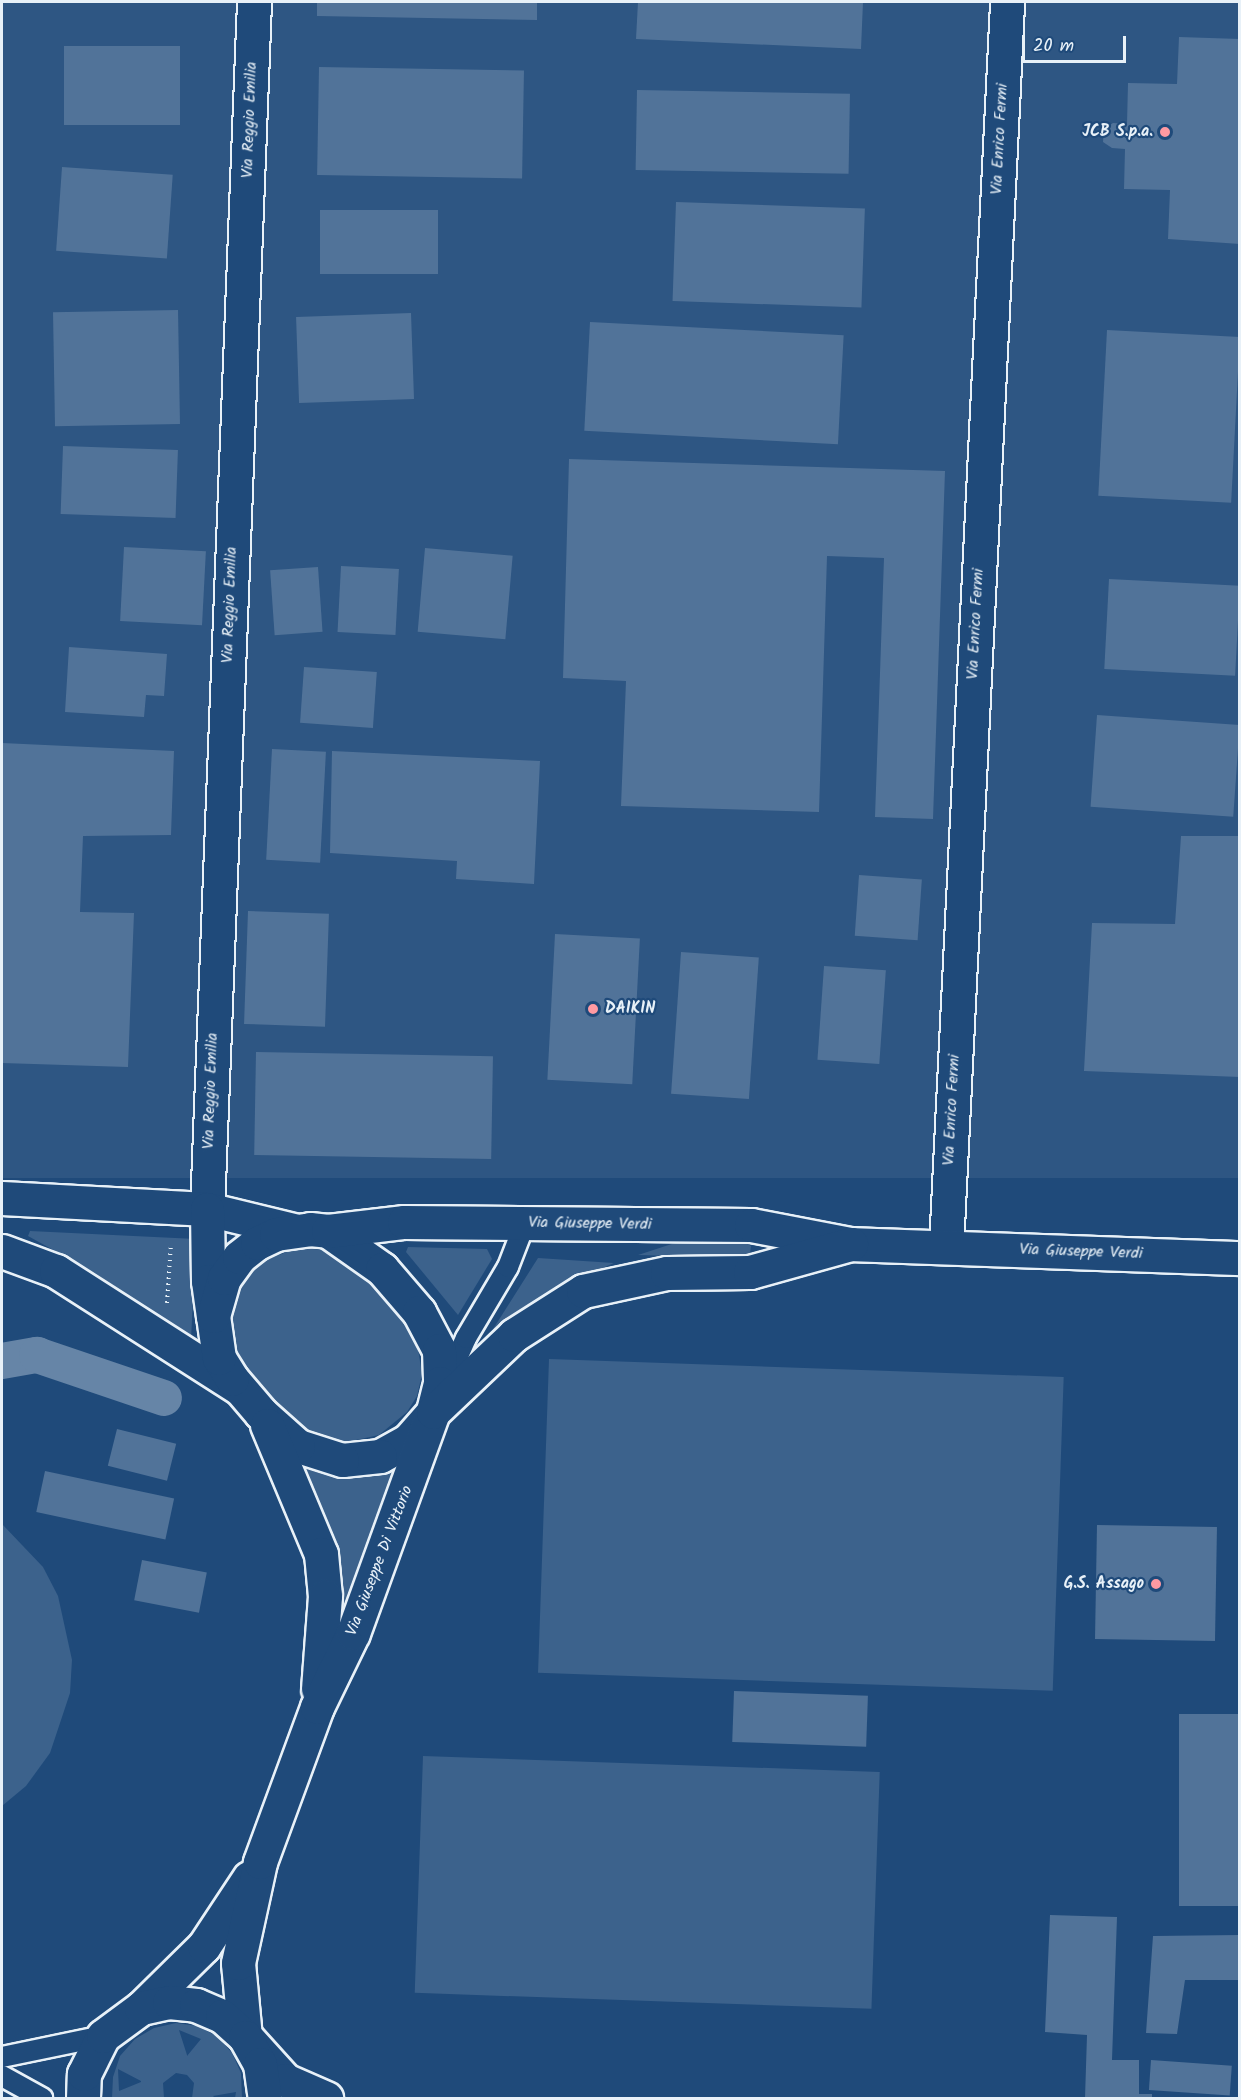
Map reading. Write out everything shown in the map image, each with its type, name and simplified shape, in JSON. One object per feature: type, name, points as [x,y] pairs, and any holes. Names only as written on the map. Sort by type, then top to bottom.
[{"type":"main road","name":"Via Reggio Emilia","points":[[239,1388],[219,1358],[208,1281],[207,1209],[254,2]]},
{"type":"main road","name":"Via Enrico Fermi","points":[[946,1247],[1007,2]]},
{"type":"main road","points":[[2,1198],[207,1209],[293,1230]]},
{"type":"main road","name":"Via Giuseppe Verdi","points":[[293,1230],[328,1231],[404,1222],[751,1225],[851,1244],[1239,1258]]},
{"type":"main road","points":[[213,1316],[224,1278],[239,1257],[257,1243],[293,1230]]},
{"type":"main road","name":"Via Giuseppe Di Vittorio","points":[[245,2037],[238,1963],[260,1862],[317,1707],[353,1633],[433,1412],[441,1366],[432,1332],[382,1269],[328,1231]]},
{"type":"main road","name":"Via Giuseppe Verdi","points":[[261,1413],[298,1446],[326,1456],[363,1460],[380,1456],[410,1440],[433,1412],[514,1335],[583,1291],[667,1273],[750,1272],[851,1244]]},
{"type":"main road","points":[[2,1251],[57,1271],[239,1388],[261,1413]]},
{"type":"main road","name":"Via Giuseppe Di Vittorio","points":[[261,1413],[321,1554],[324,1596],[317,1707]]},
{"type":"main road","name":"Via Giuseppe Di Vittorio","points":[[103,2036],[141,2008],[204,1946],[260,1862]]},
{"type":"main road","points":[[141,2008],[169,2002],[196,2005],[222,2016],[285,2080],[326,2098]]},
{"type":"main road","points":[[83,2098],[84,2074],[103,2036]]},
{"type":"main road","points":[[245,2037],[260,2064],[264,2098]]},
{"type":"lane","points":[[433,1412],[466,1338],[508,1267],[525,1223]]},
{"type":"lane","points":[[2,2057],[103,2036]]},
{"type":"lane","points":[[2,2076],[42,2098]]},
{"type":"path","points":[[166,1314],[171,1238]]},
{"type":"shaded area","points":[[2,2],[1239,2],[1239,1178],[2,1178]]},
{"type":"shaded area","points":[[30,1231],[196,1239],[191,1340],[95,1273],[28,1236]]},
{"type":"shaded area","points":[[687,1239],[746,1243],[751,1246],[750,1254],[746,1258],[638,1255]]},
{"type":"shaded area","points":[[408,1247],[487,1249],[492,1259],[458,1315],[406,1252]]},
{"type":"shaded area","points":[[297,1248],[329,1250],[359,1268],[416,1336],[422,1374],[417,1396],[407,1412],[379,1435],[342,1443],[307,1433],[293,1423],[239,1359],[232,1336],[232,1306],[243,1282],[261,1262]]},
{"type":"shaded area","points":[[538,1258],[614,1263],[552,1290],[483,1345]]},
{"type":"shaded area","points":[[549,1359],[1064,1377],[1053,1691],[538,1673]]},
{"type":"shaded area","points":[[408,1454],[343,1622],[340,1619],[337,1569],[329,1526],[311,1485],[292,1455]]},
{"type":"shaded area","points":[[2,1524],[43,1567],[58,1596],[72,1660],[70,1693],[50,1753],[26,1786],[2,1806]]},
{"type":"shaded area","points":[[423,1756],[880,1772],[871,2009],[415,1993]]},
{"type":"shaded area","points":[[176,2023],[197,2026],[217,2036],[232,2053],[241,2073],[242,2098],[235,2098],[236,2092],[213,2096],[215,2098],[192,2098],[194,2083],[187,2075],[176,2073],[163,2083],[164,2098],[112,2098],[113,2077],[120,2056],[135,2039],[154,2028]],"holes":[[[179,2030],[201,2039],[187,2056],[187,2055]],[[118,2069],[141,2081],[141,2082],[119,2091]]]},
{"type":"building","points":[[317,2],[537,2],[537,20],[317,16]]},
{"type":"building","points":[[638,2],[863,2],[861,49],[636,39]]},
{"type":"building","points":[[1179,37],[1240,39],[1240,244],[1168,239],[1170,190],[1124,189],[1125,149],[1112,148],[1103,142],[1104,129],[1113,123],[1127,124],[1128,83],[1177,84]]},
{"type":"building","points":[[64,46],[180,46],[180,125],[64,125]]},
{"type":"building","points":[[319,67],[524,71],[522,179],[317,175]]},
{"type":"building","points":[[637,90],[850,94],[849,174],[636,170]]},
{"type":"building","points":[[62,167],[173,175],[167,259],[56,251]]},
{"type":"building","points":[[676,202],[865,209],[861,308],[673,301]]},
{"type":"building","points":[[320,210],[438,210],[438,274],[320,274]]},
{"type":"building","points":[[178,310],[180,424],[55,426],[53,312]]},
{"type":"building","points":[[411,313],[414,399],[299,403],[296,317]]},
{"type":"building","points":[[590,322],[844,335],[838,444],[584,431]]},
{"type":"building","points":[[1107,330],[1240,337],[1231,503],[1098,496]]},
{"type":"building","points":[[63,446],[178,450],[176,518],[61,514]]},
{"type":"building","points":[[569,459],[945,471],[933,819],[875,817],[884,558],[827,556],[819,812],[621,806],[626,681],[563,678]]},
{"type":"building","points":[[124,547],[206,551],[202,625],[120,621]]},
{"type":"building","points":[[425,548],[513,556],[505,639],[418,632]]},
{"type":"building","points":[[341,566],[399,569],[395,635],[338,632]]},
{"type":"building","points":[[318,567],[323,632],[275,635],[270,570]]},
{"type":"building","points":[[1109,579],[1240,586],[1235,676],[1104,669]]},
{"type":"building","points":[[69,647],[167,654],[164,696],[146,695],[144,717],[65,712]]},
{"type":"building","points":[[304,667],[377,672],[373,728],[300,723]]},
{"type":"building","points":[[1097,715],[1240,725],[1233,817],[1091,807]]},
{"type":"building","points":[[2,743],[174,751],[171,835],[83,836],[80,912],[134,913],[128,1067],[2,1063]]},
{"type":"building","points":[[272,749],[326,752],[320,863],[266,860]]},
{"type":"building","points":[[332,751],[540,761],[534,884],[456,879],[457,861],[330,853]]},
{"type":"building","points":[[1181,836],[1240,836],[1240,1077],[1084,1071],[1092,923],[1175,924]]},
{"type":"building","points":[[859,875],[922,879],[918,940],[855,936]]},
{"type":"building","points":[[248,911],[329,914],[325,1027],[244,1024]]},
{"type":"building","name":"DAIKIN","points":[[555,934],[640,938],[632,1084],[547,1080]]},
{"type":"building","points":[[681,952],[759,957],[749,1099],[671,1094]]},
{"type":"building","points":[[824,966],[886,970],[879,1064],[817,1060]]},
{"type":"building","points":[[256,1052],[493,1056],[491,1159],[254,1155]]},
{"type":"building","points":[[117,1429],[176,1444],[167,1481],[108,1466]]},
{"type":"building","points":[[45,1471],[174,1498],[165,1540],[36,1512]]},
{"type":"building","name":"G.S. Assago","points":[[1097,1525],[1217,1527],[1215,1641],[1095,1639]]},
{"type":"building","points":[[142,1560],[207,1573],[199,1613],[134,1600]]},
{"type":"building","points":[[734,1691],[868,1696],[866,1747],[732,1742]]},
{"type":"building","points":[[1179,1714],[1240,1714],[1240,1906],[1179,1906]]},
{"type":"building","points":[[1050,1915],[1117,1917],[1112,2060],[1139,2060],[1139,2094],[1152,2094],[1152,2098],[1085,2098],[1087,2035],[1045,2032]]},
{"type":"building","points":[[1240,1935],[1240,1980],[1185,1980],[1177,2034],[1146,2033],[1153,1936]]},
{"type":"building","points":[[1151,2060],[1232,2066],[1230,2096],[1149,2090]]},
{"type":"waterway","points":[[2,1361],[37,1355],[164,1398]]},
{"type":"place","name":"JCB S.p.a.","points":[[1165,132]]},
{"type":"place","name":"DAIKIN","points":[[593,1009]]},
{"type":"place","name":"G.S. Assago","points":[[1156,1584]]}]
